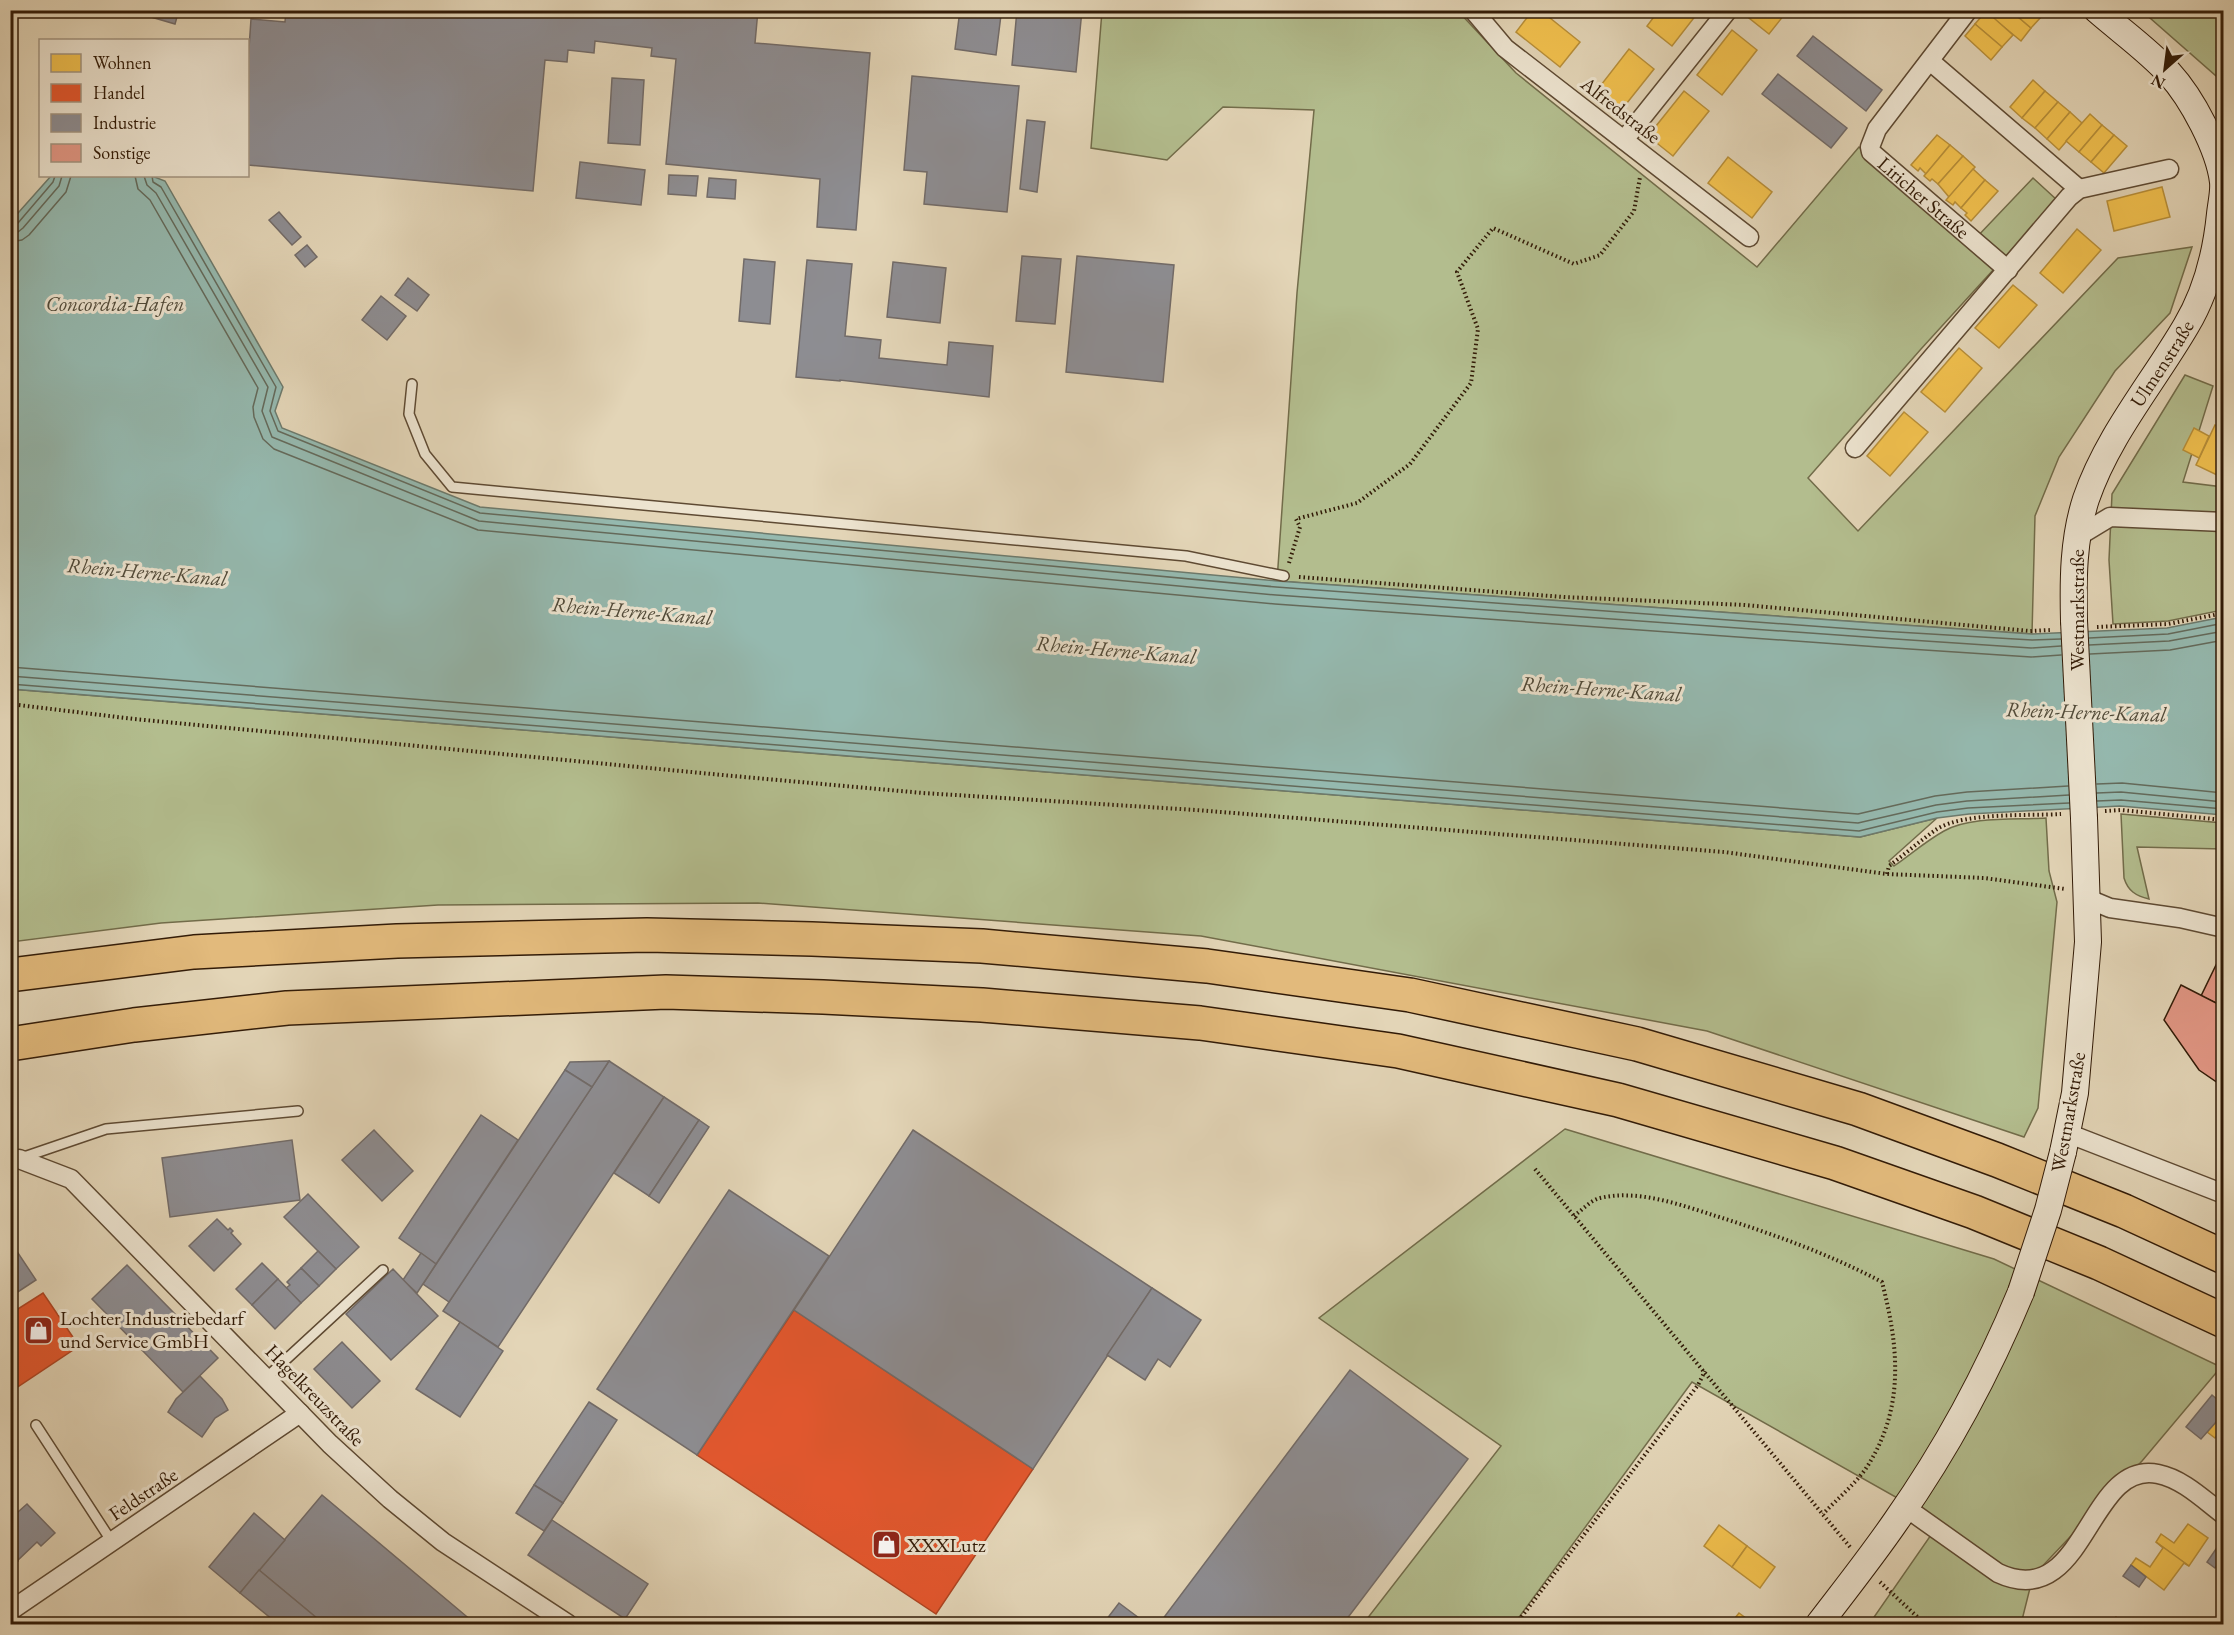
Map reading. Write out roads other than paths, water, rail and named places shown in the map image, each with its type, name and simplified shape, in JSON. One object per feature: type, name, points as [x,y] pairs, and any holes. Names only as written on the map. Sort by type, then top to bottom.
[{"type":"highway","points":[[10,975],[194,952],[397,941],[647,935],[982,946],[1208,966],[1410,995],[1638,1044],[1858,1109],[1933,1136],[2124,1211],[2223,1257]]},
{"type":"highway","points":[[10,1044],[135,1025],[287,1008],[666,992],[982,1005],[1200,1023],[1398,1051],[1467,1066],[1617,1100],[1834,1163],[1974,1212],[2099,1263],[2223,1321]]},
{"type":"street","name":"Alfredstraße","points":[[1473,10],[1505,48],[1749,237]]},
{"type":"street","points":[[1624,140],[1728,10]]},
{"type":"street","name":"Liricher Straße","points":[[1968,10],[1877,129],[1870,142],[1871,152],[2008,270]]},
{"type":"street","points":[[2097,10],[2170,74],[2212,145],[2223,184]]},
{"type":"street","points":[[1930,61],[2079,189]]},
{"type":"street","points":[[1855,448],[2069,197],[2079,189],[2169,169]]},
{"type":"street","name":"Ulmenstraße","points":[[2077,537],[2087,497],[2110,445],[2186,326],[2198,303],[2214,259],[2223,184]]},
{"type":"street","points":[[2077,537],[2110,517],[2223,522]]},
{"type":"street","name":"Westmarkstraße","points":[[1819,1624],[1905,1507],[1935,1462],[1966,1406],[2022,1292],[2048,1210],[2065,1143],[2075,1093],[2088,942],[2084,814],[2072,626],[2077,537]]},
{"type":"street","points":[[2086,898],[2110,908],[2180,918],[2223,928]]},
{"type":"street","points":[[2065,1143],[2223,1194]]},
{"type":"street","name":"Hagelkreuzstraße","points":[[19,1159],[71,1179],[300,1413],[363,1475],[422,1526],[568,1624]]},
{"type":"street","name":"Feldstraße","points":[[10,1611],[300,1413]]},
{"type":"street","points":[[1905,1507],[1998,1574],[2027,1582],[2041,1579],[2057,1567],[2118,1486],[2138,1473],[2160,1474],[2174,1479],[2223,1515]]},
{"type":"lane","points":[[412,384],[409,414],[425,454],[452,487],[1186,556],[1284,576]]},
{"type":"lane","points":[[19,1159],[106,1129],[298,1111]]},
{"type":"lane","points":[[267,1377],[383,1270]]},
{"type":"lane","points":[[36,1425],[112,1542]]},
{"type":"water","points":[[50,177],[155,177],[165,181],[283,387],[275,411],[282,428],[480,507],[1277,581],[2032,634],[2167,628],[2223,617],[2223,815],[2120,806],[1969,814],[1937,818],[1860,837],[11,689],[10,222]]},
{"type":"place","name":"Lochter Industriebedarf und Service GmbH","points":[[39,1330]]},
{"type":"place","name":"XXXLutz","points":[[886,1545]]},
{"type":"water label","name":"Concordia-Hafen","points":[[115,304]]},
{"type":"water label","name":"Rhein-Herne-Kanal","points":[[147,572]]},
{"type":"water label","name":"Rhein-Herne-Kanal","points":[[632,611]]},
{"type":"water label","name":"Rhein-Herne-Kanal","points":[[1116,650]]},
{"type":"water label","name":"Rhein-Herne-Kanal","points":[[1601,689]]},
{"type":"water label","name":"Rhein-Herne-Kanal","points":[[2086,712]]}]
